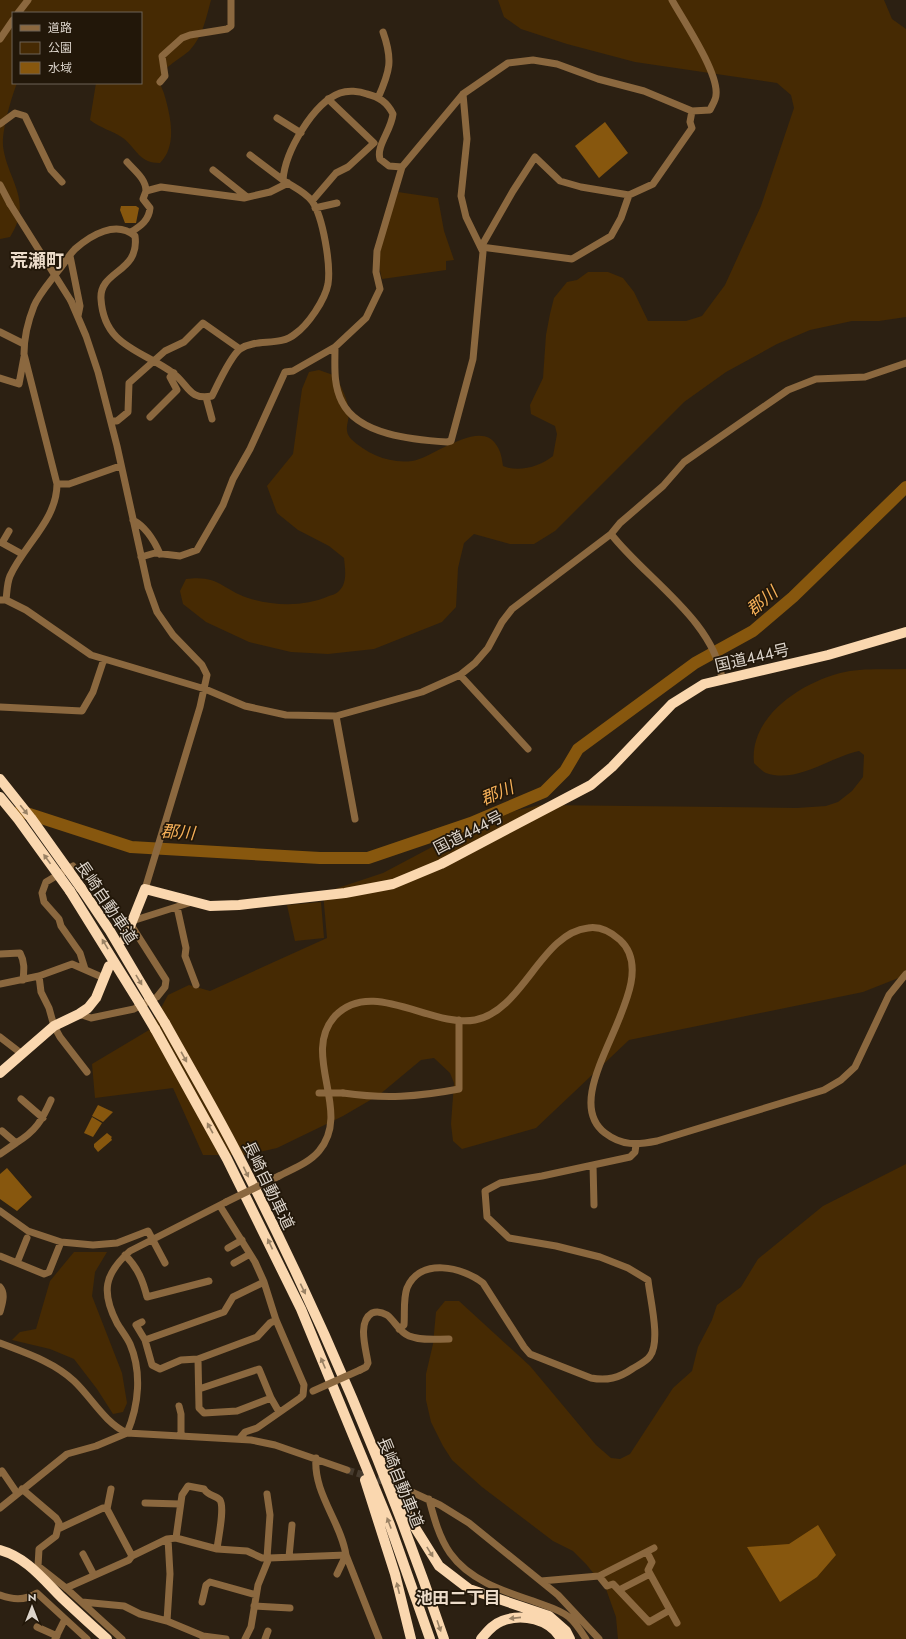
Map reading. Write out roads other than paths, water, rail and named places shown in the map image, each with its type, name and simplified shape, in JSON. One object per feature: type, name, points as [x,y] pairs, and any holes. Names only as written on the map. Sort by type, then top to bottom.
[{"type":"highway","name":"国道444号","points":[[145,889],[210,906],[239,905],[345,893],[393,884],[441,864],[591,785],[612,767],[672,704],[704,684],[828,655],[906,632]]},
{"type":"highway","name":"長崎自動車道","points":[[0,779],[31,818],[110,931],[165,1023],[239,1157],[311,1305],[332,1352],[403,1526],[444,1639]]},
{"type":"highway","name":"長崎自動車道","points":[[0,797],[18,819],[70,891],[155,1029],[227,1159],[301,1309],[390,1525],[430,1639]]},
{"type":"highway","points":[[125,939],[145,889]]},
{"type":"highway","points":[[0,1073],[54,1026],[79,1014],[96,998],[109,966]]},
{"type":"highway","points":[[332,1352],[355,1390],[409,1518],[439,1566],[469,1589],[549,1616],[566,1631],[570,1639]]},
{"type":"highway","points":[[346,1416],[395,1574],[411,1639]]},
{"type":"highway","points":[[0,1550],[24,1561],[40,1574],[66,1602],[107,1639]]},
{"type":"highway","points":[[0,1557],[20,1565],[100,1639]]},
{"type":"highway","points":[[481,1639],[488,1630],[501,1621],[516,1617],[531,1618],[546,1624],[560,1639]]},
{"type":"street","points":[[19,12],[28,0]]},
{"type":"street","points":[[160,82],[165,76],[162,60],[164,54],[182,38],[190,35],[227,29],[231,26],[231,0]]},
{"type":"street","points":[[141,557],[160,554],[180,556],[197,550],[223,505],[233,479],[250,449],[286,372],[293,371],[335,347],[366,318],[380,289],[376,272],[377,251],[402,167],[463,94],[508,63],[533,60],[557,64],[598,79],[644,91],[692,111],[710,110],[716,96],[714,80],[696,41],[672,0]]},
{"type":"street","points":[[0,39],[12,21]]},
{"type":"street","points":[[378,98],[390,67],[390,56],[383,32]]},
{"type":"street","points":[[285,182],[286,162],[301,133],[317,109],[328,99],[341,93],[354,91],[378,98],[389,107],[393,114],[392,122],[387,136],[379,148],[380,159],[389,166],[402,167]]},
{"type":"street","points":[[335,347],[336,384],[342,402],[352,415],[366,425],[404,438],[447,442],[451,441],[473,359],[483,252],[466,217],[461,196],[467,139],[463,94]]},
{"type":"street","points":[[314,205],[336,173],[353,163],[374,143],[328,99]]},
{"type":"street","points":[[481,247],[513,191],[535,157],[560,182],[628,195],[653,184],[692,128],[690,122],[692,111]]},
{"type":"street","points":[[0,124],[15,113],[25,116],[51,170],[62,182]]},
{"type":"street","points":[[277,118],[301,133]]},
{"type":"street","points":[[0,378],[19,384],[24,354],[24,344],[34,305],[49,282],[74,250],[98,233],[120,229],[131,232],[135,236],[135,252],[132,259],[109,279],[103,288],[101,298],[108,325],[120,341],[141,356],[174,373],[191,393],[206,397],[212,396],[240,349],[252,345],[283,340],[295,335],[323,299],[328,284],[324,233],[314,205],[302,191],[285,182],[250,155]]},
{"type":"street","points":[[128,162],[142,178],[146,186],[143,199],[150,208],[149,216],[140,226],[131,232]]},
{"type":"street","points":[[213,170],[247,197]]},
{"type":"street","points":[[146,191],[161,187],[244,198],[270,192],[285,182]]},
{"type":"street","points":[[0,185],[10,204],[71,301],[78,316],[98,372],[111,421],[148,587],[157,612],[173,635],[202,665],[207,675],[205,689],[145,889]]},
{"type":"street","points":[[481,247],[572,259],[610,236],[620,218],[628,195]]},
{"type":"street","points":[[314,205],[337,203]]},
{"type":"street","points":[[70,256],[80,306],[78,316]]},
{"type":"street","points":[[111,421],[117,421],[124,417],[128,412],[129,383],[165,351],[184,342],[203,323],[240,349]]},
{"type":"street","points":[[0,332],[24,344]]},
{"type":"street","points":[[24,354],[58,484],[55,505],[46,522],[22,554],[9,577],[3,600],[26,610],[91,654],[104,659],[205,689],[245,706],[286,715],[336,716],[422,692],[460,675],[475,663],[488,648],[502,622],[512,609],[611,534],[620,523],[663,486],[684,462],[788,390],[816,379],[865,377],[906,363]]},
{"type":"street","points":[[150,417],[176,390],[170,377],[174,373]]},
{"type":"street","points":[[206,397],[212,419]]},
{"type":"street","points":[[58,484],[69,484],[120,466]]},
{"type":"street","points":[[132,520],[141,525],[156,544],[160,554]]},
{"type":"street","points":[[9,531],[1,545],[22,554]]},
{"type":"street","points":[[611,534],[698,625],[720,662],[722,679]]},
{"type":"street","points":[[0,707],[82,711],[93,692],[104,659]]},
{"type":"street","points":[[460,675],[528,749]]},
{"type":"street","points":[[336,716],[355,819]]},
{"type":"street","points":[[73,866],[46,882],[42,893],[44,902],[59,919],[61,926],[80,953],[85,968]]},
{"type":"street","points":[[79,1014],[92,1018],[134,1009],[157,997],[165,988],[166,980],[131,923],[192,902]]},
{"type":"street","points":[[177,907],[186,948],[185,956],[196,985]]},
{"type":"street","points":[[127,1433],[133,1418],[138,1394],[136,1364],[130,1343],[109,1305],[106,1289],[110,1274],[125,1256],[153,1239],[279,1176],[308,1160],[318,1152],[327,1140],[331,1127],[332,1110],[323,1047],[326,1031],[335,1017],[346,1008],[361,1002],[376,1001],[459,1020],[473,1020],[488,1017],[504,1005],[563,937],[576,930],[590,927],[604,929],[616,936],[626,945],[633,959],[633,972],[631,988],[592,1090],[591,1106],[595,1119],[603,1132],[615,1140],[636,1145],[657,1141],[824,1090],[841,1080],[855,1067],[889,995],[906,974]]},
{"type":"street","points":[[0,954],[20,953],[23,959],[24,967],[23,980]]},
{"type":"street","points":[[0,984],[39,976],[72,964],[85,968],[104,978]]},
{"type":"street","points":[[39,976],[41,992],[49,1008],[54,1026],[60,1037],[87,1072]]},
{"type":"street","points":[[319,1093],[342,1093],[378,1098],[420,1096],[459,1089],[459,1020]]},
{"type":"street","points":[[0,1037],[22,1054]]},
{"type":"street","points":[[21,1099],[43,1118]]},
{"type":"street","points":[[0,1154],[30,1135],[43,1118],[51,1100]]},
{"type":"street","points":[[2,1131],[16,1143]]},
{"type":"street","points":[[400,1329],[404,1325],[405,1295],[412,1280],[426,1270],[445,1267],[476,1277],[483,1283],[530,1354],[591,1378],[602,1380],[623,1375],[646,1360],[654,1347],[655,1339],[648,1280],[628,1268],[600,1257],[556,1246],[509,1238],[486,1216],[485,1191],[500,1183],[542,1176],[630,1157],[635,1152],[636,1145]]},
{"type":"street","points":[[593,1165],[594,1205]]},
{"type":"street","points":[[223,1204],[264,1282],[276,1320],[305,1390],[300,1398],[257,1428],[245,1432],[240,1438]]},
{"type":"street","points":[[0,1211],[28,1231],[61,1242],[93,1245],[117,1243],[148,1231],[165,1263]]},
{"type":"street","points":[[17,1263],[27,1238]]},
{"type":"street","points":[[228,1248],[242,1240]]},
{"type":"street","points":[[0,1256],[44,1274],[49,1272],[61,1242]]},
{"type":"street","points":[[234,1263],[250,1254]]},
{"type":"street","points":[[125,1256],[133,1263],[143,1281],[147,1297],[209,1281]]},
{"type":"street","points":[[145,1340],[224,1312],[233,1297],[264,1282]]},
{"type":"street","points":[[0,1287],[3,1290],[3,1299],[0,1312]]},
{"type":"street","points":[[305,1390],[313,1391],[366,1367],[368,1363],[364,1325],[366,1318],[375,1312],[381,1312],[408,1336],[418,1339],[449,1339]]},
{"type":"street","points":[[142,1322],[136,1325],[145,1340],[152,1365],[160,1369],[181,1360],[198,1359],[257,1337],[270,1323],[276,1320]]},
{"type":"street","points":[[0,1343],[42,1359],[57,1368],[73,1380],[111,1423],[127,1433]]},
{"type":"street","points":[[198,1359],[199,1408],[204,1413],[237,1411],[271,1398]]},
{"type":"street","points":[[199,1389],[259,1369],[271,1398],[279,1412]]},
{"type":"street","points":[[179,1406],[182,1436]]},
{"type":"street","points":[[0,1508],[68,1454],[96,1446],[127,1433],[240,1438],[274,1445],[316,1458],[347,1470]]},
{"type":"street","points":[[316,1458],[315,1469],[321,1490],[344,1543],[346,1555],[379,1639]]},
{"type":"street","points":[[1,1471],[20,1491],[56,1518],[59,1523],[56,1536],[39,1549],[38,1566],[66,1588],[122,1639]]},
{"type":"street","points":[[176,1538],[182,1494],[188,1486],[204,1489],[207,1494],[221,1502],[217,1549]]},
{"type":"street","points":[[403,1488],[429,1499],[469,1523],[558,1595],[599,1639]]},
{"type":"street","points":[[112,1489],[107,1509],[132,1556]]},
{"type":"street","points":[[245,1639],[251,1626],[258,1585],[268,1558],[270,1515],[267,1494]]},
{"type":"street","points":[[429,1499],[441,1538],[450,1554],[464,1568],[480,1579],[558,1610],[570,1618],[586,1639]]},
{"type":"street","points":[[145,1503],[180,1504]]},
{"type":"street","points":[[58,1529],[102,1508],[107,1509]]},
{"type":"street","points":[[288,1557],[292,1525]]},
{"type":"street","points":[[66,1588],[129,1560],[132,1556],[168,1539],[176,1538],[217,1549],[247,1551],[268,1558],[346,1555]]},
{"type":"street","points":[[167,1620],[170,1574],[168,1539]]},
{"type":"street","points":[[541,1581],[599,1576],[654,1548]]},
{"type":"street","points":[[647,1552],[652,1562],[648,1570],[677,1623]]},
{"type":"street","points":[[83,1554],[94,1575]]},
{"type":"street","points":[[337,1574],[346,1555]]},
{"type":"street","points":[[619,1590],[650,1574]]},
{"type":"street","points":[[599,1576],[607,1586],[613,1584],[649,1622],[670,1610]]},
{"type":"street","points":[[202,1602],[206,1585],[210,1582],[256,1595]]},
{"type":"street","points":[[0,1595],[17,1599],[32,1596],[37,1593],[87,1639]]},
{"type":"street","points":[[82,1602],[124,1606],[140,1614],[167,1620],[203,1638],[226,1639]]},
{"type":"street","points":[[254,1606],[290,1608]]},
{"type":"street","points":[[37,1626],[56,1637],[65,1619]]},
{"type":"street","points":[[264,1639],[268,1631]]},
{"type":"water","points":[[605,122],[628,153],[599,178],[575,146]]},
{"type":"water","points":[[121,206],[136,206],[139,208],[136,223],[125,223],[120,210]]},
{"type":"water","points":[[98,1105],[113,1112],[103,1122],[92,1116]]},
{"type":"water","points":[[92,1117],[102,1123],[93,1137],[84,1133]]},
{"type":"water","points":[[107,1133],[112,1137],[112,1140],[98,1152],[94,1147],[94,1144]]},
{"type":"water","points":[[7,1168],[32,1197],[17,1211],[0,1199],[0,1174]]},
{"type":"water","points":[[818,1525],[836,1555],[817,1577],[780,1602],[747,1547],[789,1544]]},
{"type":"waterway","name":"郡川","points":[[20,811],[131,847],[320,858],[368,858],[471,823],[544,792],[565,771],[578,749],[695,663],[753,631],[793,597],[906,487]]},
{"type":"tunnel","points":[[347,1470],[389,1483]]},
{"type":"district","name":"荒瀬町","points":[[37,261]]},
{"type":"district","name":"池田二丁目","points":[[458,1598]]}]
